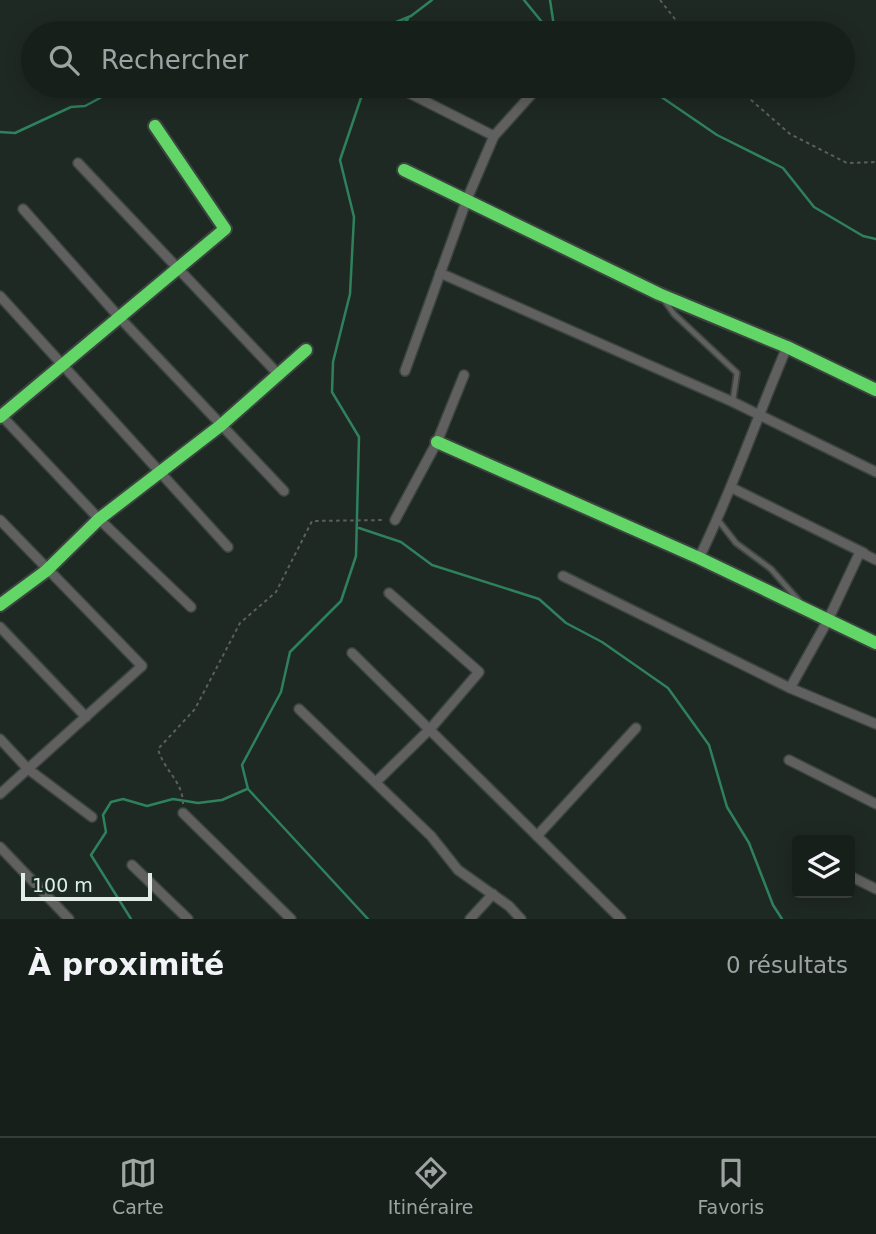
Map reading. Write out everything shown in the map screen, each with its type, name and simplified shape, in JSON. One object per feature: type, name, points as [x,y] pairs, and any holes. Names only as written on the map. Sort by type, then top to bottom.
[{"type":"street","points":[[419,98],[494,136]]},
{"type":"street","points":[[405,371],[467,199],[494,136],[529,98]]},
{"type":"street","points":[[155,126],[225,229],[1,416],[99,519],[191,607]]},
{"type":"street","points":[[78,163],[279,375]]},
{"type":"street","points":[[404,170],[659,294],[787,347],[876,390]]},
{"type":"street","points":[[23,209],[119,317],[284,491]]},
{"type":"street","points":[[440,273],[733,402],[757,417],[876,472]]},
{"type":"street","points":[[0,296],[228,547]]},
{"type":"street","points":[[699,558],[732,488],[757,417],[787,347]]},
{"type":"street","points":[[0,605],[46,571],[99,519],[159,470],[220,426],[306,350]]},
{"type":"street","points":[[395,520],[438,442],[464,375]]},
{"type":"street","points":[[438,442],[699,558],[876,643]]},
{"type":"street","points":[[732,488],[876,560]]},
{"type":"street","points":[[0,520],[46,571],[142,666],[0,794]]},
{"type":"street","points":[[859,552],[876,554]]},
{"type":"street","points":[[790,688],[828,620],[859,552]]},
{"type":"street","points":[[563,576],[790,688],[876,724]]},
{"type":"street","points":[[376,782],[431,728],[479,672],[389,593]]},
{"type":"street","points":[[0,627],[86,717]]},
{"type":"street","points":[[352,653],[431,728],[621,919]]},
{"type":"street","points":[[299,709],[430,836],[458,870],[521,919]]},
{"type":"street","points":[[537,836],[636,728]]},
{"type":"street","points":[[0,739],[28,769],[92,817]]},
{"type":"street","points":[[789,760],[876,804]]},
{"type":"street","points":[[183,813],[285,917]]},
{"type":"street","points":[[0,847],[69,919]]},
{"type":"street","points":[[132,865],[188,919]]},
{"type":"street","points":[[855,878],[876,889]]},
{"type":"street","points":[[470,919],[492,894]]},
{"type":"lane","points":[[659,294],[674,314],[737,373],[733,402]]},
{"type":"lane","points":[[718,520],[736,543],[771,569],[807,610]]},
{"type":"path","points":[[660,0],[677,21]]},
{"type":"path","points":[[749,98],[790,134],[847,163],[876,162]]},
{"type":"path","points":[[183,813],[183,789],[161,758],[159,749],[195,709],[240,623],[276,593],[312,521],[395,520]]},
{"type":"waterway","points":[[399,21],[411,16],[432,0]]},
{"type":"waterway","points":[[524,0],[541,21]]},
{"type":"waterway","points":[[550,0],[553,21]]},
{"type":"waterway","points":[[0,132],[15,133],[71,107],[85,106],[100,98]]},
{"type":"waterway","points":[[361,98],[340,160],[354,217],[350,294],[333,362],[332,392],[359,437],[356,556],[341,601],[290,652],[281,692],[242,765],[248,789],[368,919]]},
{"type":"waterway","points":[[663,98],[717,135],[783,168],[814,207],[863,236],[876,239]]},
{"type":"waterway","points":[[359,528],[401,542],[432,565],[539,599],[566,623],[602,642],[668,688],[709,745],[727,807],[749,843],[773,905],[782,919]]},
{"type":"waterway","points":[[131,919],[91,855],[106,832],[103,815],[111,802],[123,799],[147,806],[173,799],[198,803],[222,800],[247,789]]},
{"type":"traffic: fast","points":[[0,417],[225,229],[155,126]]},
{"type":"traffic: fast","points":[[404,170],[659,294],[787,347],[876,390]]},
{"type":"traffic: fast","points":[[0,605],[46,571],[99,519],[220,426],[306,350]]},
{"type":"traffic: fast","points":[[437,442],[699,558],[876,643]]}]
